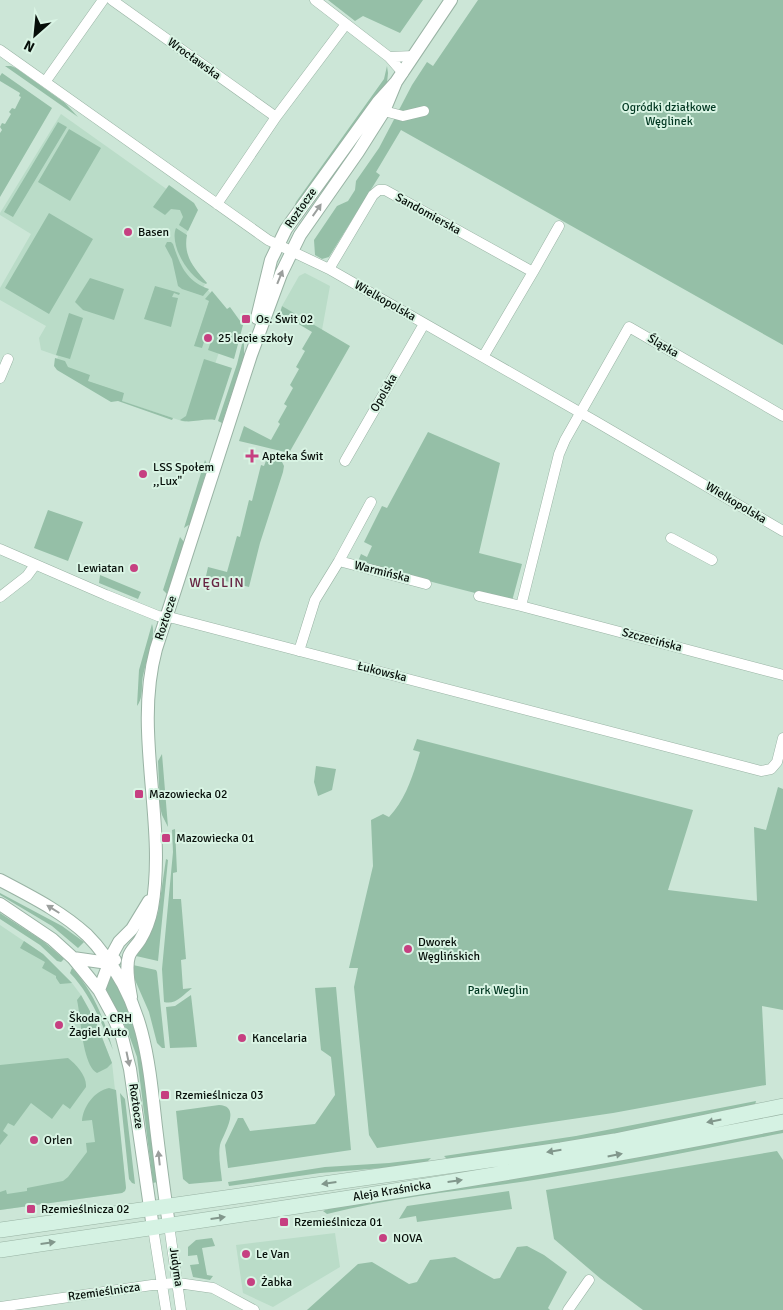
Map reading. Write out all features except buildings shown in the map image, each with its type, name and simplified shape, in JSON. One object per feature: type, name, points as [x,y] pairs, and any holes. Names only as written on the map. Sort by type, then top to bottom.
[{"type":"main road","name":"Aleja Kraśnicka","points":[[0,1230],[561,1150],[640,1136],[783,1106]]},
{"type":"main road","name":"Aleja Kraśnicka","points":[[0,1250],[496,1175],[602,1157],[783,1122]]},
{"type":"street","points":[[45,82],[103,0]]},
{"type":"street","name":"Wrocławska","points":[[112,0],[276,117]]},
{"type":"street","points":[[315,0],[389,57],[399,78]]},
{"type":"street","name":"Roztocze","points":[[251,355],[271,260],[286,229],[378,102],[399,78],[451,0]]},
{"type":"street","points":[[217,204],[276,117],[346,24]]},
{"type":"street","name":"Wielkopolska","points":[[1,54],[45,82],[278,245],[329,269],[783,532]]},
{"type":"street","points":[[389,57],[414,56]]},
{"type":"street","name":"Roztocze","points":[[169,1225],[148,1057],[131,997],[128,974],[130,955],[148,924],[152,908],[155,846],[148,699],[152,669],[166,617],[251,355],[281,274],[303,229],[358,152],[384,111],[399,78]]},
{"type":"street","points":[[384,111],[403,116],[424,112]]},
{"type":"street","name":"Sandomierska","points":[[329,269],[373,195],[379,190],[385,190],[533,272]]},
{"type":"street","points":[[483,357],[559,226]]},
{"type":"street","name":"Opolska","points":[[345,461],[424,324]]},
{"type":"street","name":"Śląska","points":[[580,413],[629,327],[783,416]]},
{"type":"street","points":[[0,378],[8,358]]},
{"type":"street","points":[[521,606],[559,454],[580,413]]},
{"type":"street","name":"Warmińska","points":[[299,651],[315,600],[371,502]]},
{"type":"street","points":[[671,538],[712,560]]},
{"type":"street","name":"Łukowska","points":[[0,549],[158,616],[761,771],[772,769],[777,762],[783,738]]},
{"type":"street","name":"Warmińska","points":[[339,561],[426,584]]},
{"type":"street","points":[[0,597],[27,576],[35,565]]},
{"type":"street","name":"Szczecińska","points":[[479,596],[783,675]]},
{"type":"street","points":[[0,880],[59,913],[91,939],[110,962]]},
{"type":"street","name":"Roztocze","points":[[99,990],[119,942],[139,918],[153,892]]},
{"type":"street","name":"Roztocze","points":[[0,904],[52,939],[73,958],[99,990],[122,1037],[135,1097],[153,1228]]},
{"type":"street","points":[[91,939],[119,942]]},
{"type":"street","points":[[73,958],[93,962],[110,962],[130,955]]},
{"type":"street","name":"Roztocze","points":[[110,962],[131,997]]},
{"type":"street","name":"Judyma","points":[[169,1225],[181,1310]]},
{"type":"street","name":"Judyma","points":[[153,1228],[166,1310]]},
{"type":"street","points":[[568,1310],[589,1280]]},
{"type":"street","name":"Rzemieślnicza","points":[[0,1307],[178,1283],[214,1288],[254,1310]]},
{"type":"shaded area","points":[[61,114],[196,210],[184,240],[184,249],[190,265],[205,284],[203,288],[208,290],[231,317],[198,414],[185,422],[103,395],[55,366],[58,356],[41,350],[39,338],[46,326],[0,300],[0,288],[31,234],[0,215],[0,213]]},
{"type":"shaded area","points":[[305,273],[330,286],[322,330],[282,306],[299,276]]},
{"type":"shaded area","points":[[0,925],[43,954],[72,983],[96,1022],[112,1063],[126,1188],[122,1193],[0,1210]]},
{"type":"shaded area","points":[[335,1233],[340,1267],[273,1307],[243,1293],[236,1245]]},
{"type":"green space","points":[[328,0],[423,0],[400,33],[363,16],[355,21]]},
{"type":"green space","name":"Ogródki działkowe Węglinek","points":[[478,0],[783,0],[783,345],[401,130],[376,172],[380,175],[329,257],[322,259],[315,255],[314,240],[337,206],[348,201],[355,190],[356,181],[379,148],[412,85],[427,62],[433,66]]},
{"type":"green space","points":[[5,66],[16,68],[65,103],[78,117]]},
{"type":"green space","points":[[387,66],[387,83],[291,217],[296,202],[384,79]]},
{"type":"green space","points":[[2,73],[52,108],[0,197],[0,133],[2,130],[0,127],[2,123],[5,124],[11,114],[9,112],[12,108],[15,109],[21,97],[19,96],[20,93],[0,81]]},
{"type":"green space","points":[[58,122],[67,127],[13,217],[4,212]]},
{"type":"green space","points":[[69,129],[101,148],[70,201],[38,182]]},
{"type":"green space","points":[[169,185],[194,203],[198,210],[188,231],[179,225],[183,217],[180,210],[171,209],[165,215],[153,207]]},
{"type":"green space","points":[[49,213],[93,239],[49,314],[5,288]]},
{"type":"green space","points":[[176,228],[187,235],[188,255],[206,284],[193,275],[182,260],[175,243]]},
{"type":"green space","points":[[167,242],[173,244],[178,259],[189,277],[201,286],[209,289],[203,296],[178,286],[172,259],[165,246]]},
{"type":"green space","points":[[90,278],[124,289],[114,320],[83,310],[75,302]]},
{"type":"green space","points":[[155,286],[180,293],[179,295],[174,293],[172,297],[178,298],[171,327],[144,319]]},
{"type":"green space","points":[[212,291],[227,309],[230,307],[243,325],[234,359],[208,350],[213,335],[211,333],[207,333],[202,348],[194,346],[209,301],[205,299]]},
{"type":"green space","points":[[282,306],[350,346],[289,453],[239,441],[244,426],[271,440],[287,406],[284,404],[293,388],[290,385],[299,369],[296,367],[305,351],[302,349],[312,332],[280,313]]},
{"type":"green space","points":[[69,313],[83,318],[70,359],[56,355]]},
{"type":"green space","points":[[244,336],[244,356],[222,423],[218,421]]},
{"type":"green space","points":[[55,358],[65,361],[68,367],[90,375],[88,381],[124,393],[122,401],[173,418],[172,420],[118,401],[111,402],[57,370],[54,366]]},
{"type":"green space","points":[[204,359],[232,368],[215,420],[180,420],[186,416]]},
{"type":"green space","points":[[428,432],[500,463],[479,553],[522,564],[512,601],[362,564],[359,559],[361,554],[367,557],[372,546],[364,542],[382,506],[387,508]]},
{"type":"green space","points":[[267,458],[282,462],[284,466],[260,543],[249,587],[206,576],[208,567],[227,572],[237,536],[240,537],[249,500],[252,501],[261,465],[264,466]]},
{"type":"green space","points":[[205,460],[208,466],[190,524],[184,528]]},
{"type":"green space","points":[[48,510],[83,522],[68,561],[34,548]]},
{"type":"green space","points":[[180,537],[184,542],[167,594],[163,590]]},
{"type":"green space","points":[[100,575],[141,592],[138,599],[99,583]]},
{"type":"green space","points":[[152,624],[153,637],[143,676],[141,698],[137,706],[139,670]]},
{"type":"green space","name":"Park Weglin","points":[[417,739],[693,810],[668,890],[757,901],[754,827],[766,830],[778,787],[783,789],[783,1010],[762,1006],[766,1085],[613,1113],[377,1148],[369,1135],[354,987],[358,968],[349,968],[373,866],[371,820],[383,814],[389,817],[404,795],[412,778],[420,752],[413,750]]},
{"type":"green space","points":[[162,754],[168,827],[160,807],[158,761]]},
{"type":"green space","points":[[316,766],[336,769],[332,790],[318,796],[314,782]]},
{"type":"green space","points":[[175,829],[177,872],[173,873],[173,899],[181,899],[186,959],[181,960],[183,989],[192,988],[179,999],[168,1003],[164,1002],[162,969],[173,852],[172,830]]},
{"type":"green space","points":[[166,859],[168,860],[158,961],[136,956],[158,913]]},
{"type":"green space","points":[[0,893],[62,926],[84,942],[78,948],[52,926],[0,895]]},
{"type":"green space","points":[[0,913],[43,941],[64,959],[61,962],[57,961],[40,945],[0,919]]},
{"type":"green space","points":[[24,941],[43,954],[72,983],[60,984],[56,976],[42,968],[45,962],[20,948]]},
{"type":"green space","points":[[133,965],[156,970],[157,972],[165,1048],[162,1048],[157,1043],[149,1012],[135,980]]},
{"type":"green space","points":[[72,968],[80,977],[97,1006],[113,1050],[90,1000],[70,973]]},
{"type":"green space","points":[[110,973],[124,998],[137,1037],[143,1068],[157,1182],[153,1183],[137,1057],[128,1032],[108,995],[106,988]]},
{"type":"green space","points":[[336,987],[351,1150],[228,1168],[225,1145],[238,1118],[243,1118],[250,1131],[315,1124],[335,1095],[331,1057],[321,1050],[315,988]]},
{"type":"green space","points":[[81,995],[96,1022],[112,1063],[97,1073],[88,1061],[85,1051],[77,1000]]},
{"type":"green space","points":[[191,995],[197,1047],[170,1048],[166,1007],[175,1006]]},
{"type":"green space","points":[[68,1058],[80,1071],[86,1083],[86,1087],[70,1109],[63,1104],[52,1119],[31,1103],[14,1126],[8,1123],[3,1131],[8,1135],[0,1145],[0,1065]]},
{"type":"green space","points":[[109,1088],[116,1090],[125,1191],[122,1193],[0,1210],[0,1192],[6,1190],[7,1194],[27,1191],[27,1188],[63,1181],[68,1177],[87,1152],[86,1143],[95,1142],[92,1120],[82,1121],[87,1105],[99,1092]]},
{"type":"green space","points":[[120,1093],[125,1099],[135,1184],[129,1179]]},
{"type":"green space","points":[[756,1101],[755,1105],[665,1125],[546,1147],[447,1159],[444,1156],[576,1136]]},
{"type":"green space","points":[[219,1105],[230,1110],[227,1129],[220,1145],[219,1158],[222,1181],[189,1184],[183,1179],[176,1111]]},
{"type":"green space","points":[[783,1128],[783,1133],[601,1169],[379,1202],[327,1214],[323,1211],[331,1208]]},
{"type":"green space","points":[[777,1151],[783,1160],[783,1310],[643,1310],[601,1279],[554,1239],[546,1190]]},
{"type":"green space","points":[[431,1158],[427,1162],[382,1168],[320,1173],[229,1186],[228,1182],[325,1167]]},
{"type":"green space","points":[[509,1191],[512,1209],[417,1222],[416,1216],[399,1219],[407,1206]]},
{"type":"green space","points":[[212,1238],[215,1246],[202,1248],[207,1275],[213,1276],[210,1280],[193,1277],[190,1265],[199,1264],[197,1255],[188,1256],[188,1247],[196,1240]]},
{"type":"green space","points":[[527,1246],[544,1255],[567,1272],[548,1308],[550,1310],[307,1310],[358,1264],[372,1262],[409,1284],[417,1282],[430,1260],[455,1257],[494,1279],[500,1278],[517,1247]]},
{"type":"place","name":"Basen","points":[[128,232]]},
{"type":"place","name":"Os. Świt 02","points":[[246,319]]},
{"type":"place","name":"25 lecie szkoły","points":[[208,338]]},
{"type":"place","name":"Apteka Świt","points":[[252,456]]},
{"type":"place","name":"LSS Społem ,,Lux\"","points":[[143,474]]},
{"type":"place","name":"Lewiatan","points":[[134,568]]},
{"type":"place","name":"Mazowiecka 02","points":[[139,794]]},
{"type":"place","name":"Mazowiecka 01","points":[[166,838]]},
{"type":"place","name":"Dworek Węglińskich","points":[[408,949]]},
{"type":"place","name":"Škoda - CRH Żagiel Auto","points":[[59,1025]]},
{"type":"place","name":"Kancelaria","points":[[242,1038]]},
{"type":"place","name":"Rzemieślnicza 03","points":[[165,1095]]},
{"type":"place","name":"Orlen","points":[[34,1140]]},
{"type":"place","name":"Rzemieślnicza 02","points":[[31,1209]]},
{"type":"place","name":"Rzemieślnicza 01","points":[[284,1222]]},
{"type":"place","name":"NOVA","points":[[383,1238]]},
{"type":"place","name":"Le Van","points":[[246,1254]]},
{"type":"place","name":"Żabka","points":[[251,1282]]},
{"type":"district","name":"WĘGLIN","points":[[217,582]]}]
